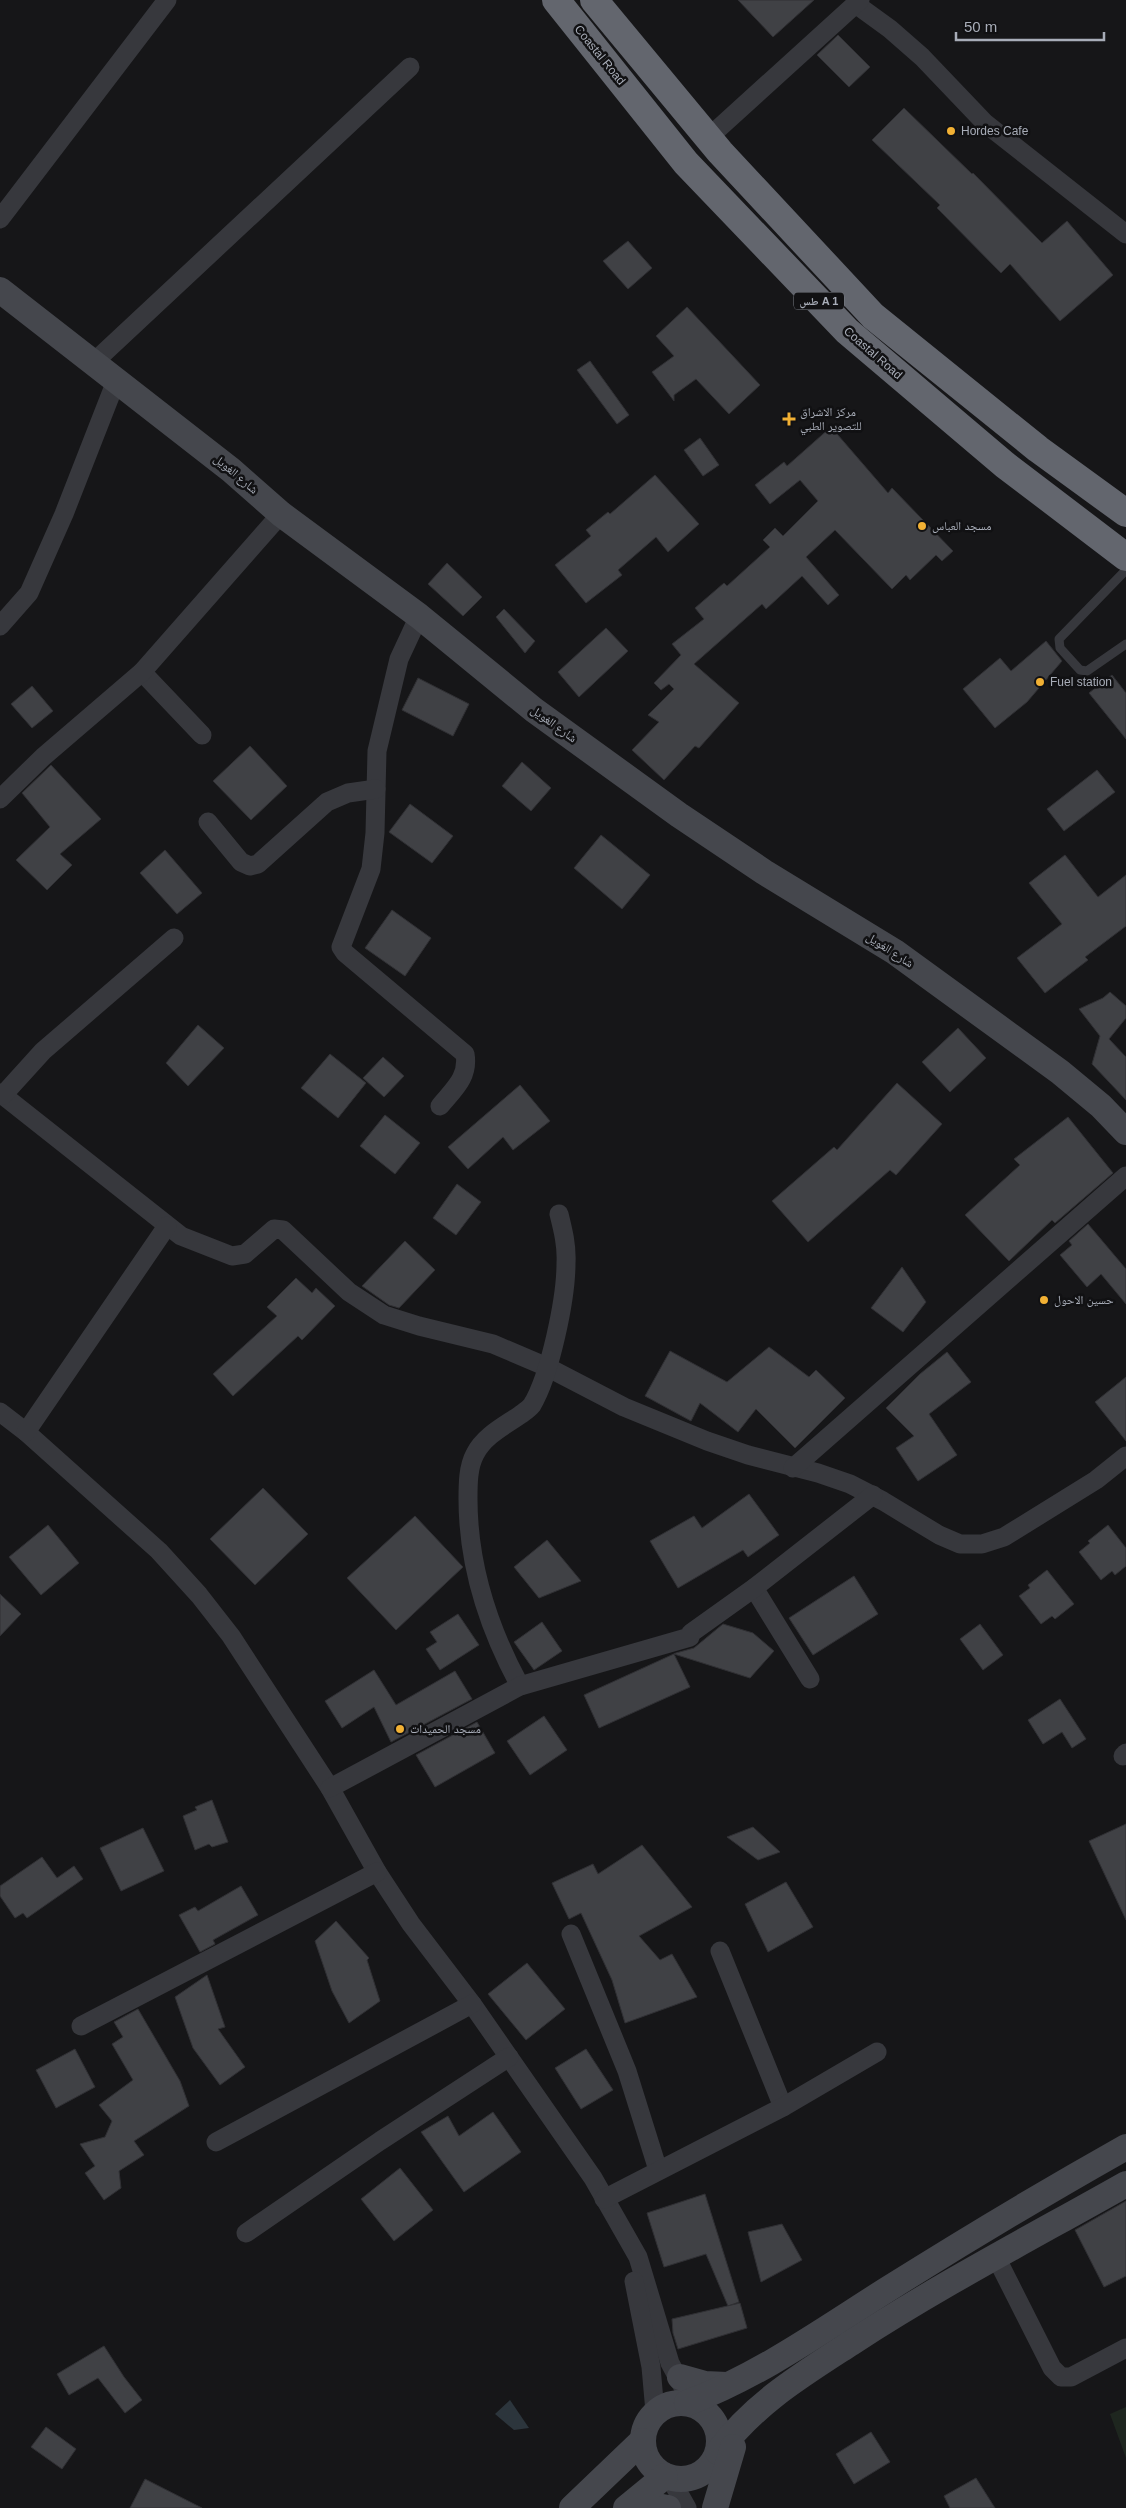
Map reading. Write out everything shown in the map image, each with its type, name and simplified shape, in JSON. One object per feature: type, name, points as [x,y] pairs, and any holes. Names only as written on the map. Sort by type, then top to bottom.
[{"type":"highway","name":"Coastal Road","points":[[556,0],[686,163],[847,331],[1005,465],[1126,557]]},
{"type":"highway","name":"طس A 1","points":[[594,0],[708,138],[873,316],[1038,449],[1126,513]]},
{"type":"street","points":[[0,219],[167,0]]},
{"type":"street","points":[[708,138],[858,2],[922,57],[985,123],[1126,234]]},
{"type":"street","points":[[93,363],[410,67]]},
{"type":"street","name":"شارع الغويل","points":[[0,290],[232,470],[281,514],[419,616],[534,710],[679,815],[764,872],[896,952],[1022,1042],[1101,1106],[1126,1132]]},
{"type":"street","points":[[0,626],[29,593],[64,514],[116,381]]},
{"type":"street","points":[[0,798],[142,672],[281,514]]},
{"type":"street","points":[[419,616],[397,668],[377,751],[371,870],[341,947],[345,953],[465,1054],[467,1066],[462,1079],[440,1106]]},
{"type":"street","points":[[142,672],[202,736]]},
{"type":"street","points":[[208,822],[242,862],[250,866],[258,864],[327,802],[348,793],[376,790]]},
{"type":"street","points":[[174,938],[43,1051],[1,1094],[180,1236],[222,1254],[232,1256],[245,1254],[268,1232],[278,1228],[288,1234],[349,1292],[384,1315],[419,1326],[493,1344],[547,1367],[624,1407],[707,1441],[793,1468],[834,1478],[873,1495],[939,1535],[960,1544],[982,1544],[1004,1537],[1096,1480],[1126,1456]]},
{"type":"street","points":[[793,1468],[1126,1176]]},
{"type":"street","points":[[520,1686],[512,1671],[482,1594],[474,1567],[470,1537],[468,1487],[472,1462],[480,1445],[531,1407],[547,1367],[560,1316],[566,1262],[559,1214]]},
{"type":"street","points":[[26,1432],[167,1226]]},
{"type":"street","points":[[0,1412],[26,1432],[153,1545],[199,1595],[259,1677],[330,1788],[377,1872],[411,1924],[472,2004],[570,2143],[624,2236],[638,2256],[670,2363],[680,2377],[687,2403]]},
{"type":"street","points":[[330,1788],[520,1686],[690,1636],[691,1633],[754,1588],[873,1495]]},
{"type":"street","points":[[754,1588],[810,1679]]},
{"type":"street","points":[[81,2026],[377,1872]]},
{"type":"street","points":[[571,1934],[627,2071],[658,2170]]},
{"type":"street","points":[[720,1951],[783,2107]]},
{"type":"street","points":[[216,2142],[472,2004]]},
{"type":"street","points":[[604,2199],[783,2107],[877,2052]]},
{"type":"street","points":[[246,2233],[380,2141],[509,2057]]},
{"type":"street","points":[[687,2403],[767,2366],[952,2249],[1126,2147]]},
{"type":"street","points":[[667,2477],[679,2480],[694,2477],[707,2470],[746,2418],[781,2389],[908,2306],[1126,2184]]},
{"type":"street","points":[[624,2236],[651,2367],[655,2412]]},
{"type":"street","points":[[996,2257],[1052,2368],[1061,2377],[1071,2377],[1126,2348]]},
{"type":"street","points":[[680,2377],[705,2384],[730,2384]]},
{"type":"street","points":[[687,2508],[667,2477],[648,2462],[642,2441],[644,2430],[655,2412],[670,2404],[687,2403],[697,2406],[714,2421],[718,2430],[714,2508]]},
{"type":"street","points":[[714,2508],[726,2466],[746,2418]]},
{"type":"street","points":[[572,2508],[642,2441]]},
{"type":"street","points":[[627,2507],[667,2477]]},
{"type":"street","points":[[627,2507],[651,2504],[668,2508]]},
{"type":"lane","points":[[1126,570],[1059,639],[1060,648],[1080,670],[1087,672],[1126,644]]},
{"type":"shaded area","points":[[510,2400],[529,2428],[514,2430],[495,2414]]},
{"type":"shaded area","points":[[1126,2407],[1126,2458],[1110,2414]]},
{"type":"building","points":[[738,0],[814,0],[773,37]]},
{"type":"building","points":[[838,35],[870,67],[849,87],[817,55]]},
{"type":"building","points":[[904,108],[973,173],[1042,243],[1067,221],[1113,275],[1060,321],[1010,264],[1001,273],[937,208],[940,205],[872,140]]},
{"type":"building","points":[[628,241],[652,268],[628,289],[603,261]]},
{"type":"building","points":[[687,307],[760,385],[729,414],[696,379],[674,395],[674,401],[652,372],[674,356],[656,336]]},
{"type":"building","points":[[590,361],[629,415],[617,424],[577,370]]},
{"type":"building","points":[[831,427],[888,493],[892,488],[953,551],[942,561],[936,555],[910,580],[906,575],[892,589],[835,530],[806,557],[839,595],[828,605],[802,576],[766,609],[762,604],[694,664],[739,703],[699,748],[695,746],[664,780],[632,750],[659,722],[648,715],[674,689],[669,684],[661,690],[654,683],[681,655],[672,644],[704,619],[695,608],[724,583],[727,586],[770,547],[763,540],[775,528],[783,536],[818,501],[800,480],[770,504],[755,485],[784,462],[787,466]]},
{"type":"building","points":[[700,438],[719,465],[703,476],[684,450]]},
{"type":"building","points":[[655,475],[699,524],[668,552],[656,537],[618,570],[622,575],[586,603],[555,565],[591,536],[586,530],[608,512],[610,514]]},
{"type":"building","points":[[447,563],[482,597],[463,616],[428,584]]},
{"type":"building","points":[[504,609],[535,641],[525,653],[496,617]]},
{"type":"building","points":[[606,628],[628,651],[579,697],[558,672]]},
{"type":"building","points":[[1046,641],[1062,661],[1027,702],[995,728],[963,689],[1000,658],[1011,671]]},
{"type":"building","points":[[1112,675],[1126,693],[1126,739],[1089,693]]},
{"type":"building","points":[[418,678],[469,704],[453,736],[402,710]]},
{"type":"building","points":[[32,686],[53,711],[32,728],[11,704]]},
{"type":"building","points":[[250,746],[287,786],[251,820],[213,781]]},
{"type":"building","points":[[522,762],[551,788],[531,811],[502,786]]},
{"type":"building","points":[[51,765],[101,819],[60,854],[72,865],[47,890],[16,860],[50,827],[22,793]]},
{"type":"building","points":[[1097,770],[1115,792],[1064,831],[1047,809]]},
{"type":"building","points":[[410,804],[453,836],[432,863],[389,832]]},
{"type":"building","points":[[601,835],[650,875],[622,909],[574,868]]},
{"type":"building","points":[[165,850],[202,893],[177,914],[140,873]]},
{"type":"building","points":[[1065,855],[1098,897],[1126,875],[1126,926],[1085,957],[1088,960],[1045,993],[1017,958],[1062,924],[1029,883]]},
{"type":"building","points":[[392,910],[431,938],[405,976],[365,948]]},
{"type":"building","points":[[1110,992],[1126,1006],[1126,1018],[1109,1039],[1126,1057],[1126,1100],[1092,1064],[1100,1036],[1079,1009],[1103,998]]},
{"type":"building","points":[[198,1025],[224,1048],[188,1086],[166,1063]]},
{"type":"building","points":[[958,1028],[986,1058],[950,1092],[922,1062]]},
{"type":"building","points":[[330,1054],[366,1083],[338,1118],[301,1088]]},
{"type":"building","points":[[383,1057],[404,1076],[384,1097],[363,1078]]},
{"type":"building","points":[[897,1083],[942,1124],[896,1175],[890,1170],[808,1242],[772,1201],[834,1147],[837,1150]]},
{"type":"building","points":[[520,1085],[550,1121],[513,1150],[503,1137],[468,1169],[448,1147]]},
{"type":"building","points":[[385,1115],[420,1143],[395,1174],[360,1146]]},
{"type":"building","points":[[1068,1117],[1113,1173],[1055,1223],[1052,1220],[1009,1261],[965,1215],[1020,1165],[1014,1159]]},
{"type":"building","points":[[457,1184],[481,1202],[456,1235],[433,1218]]},
{"type":"building","points":[[1088,1224],[1126,1269],[1126,1304],[1101,1274],[1087,1287],[1060,1255],[1072,1245],[1069,1241]]},
{"type":"building","points":[[405,1241],[435,1270],[399,1308],[389,1305],[362,1286]]},
{"type":"building","points":[[902,1267],[926,1302],[903,1332],[871,1308]]},
{"type":"building","points":[[296,1278],[312,1293],[316,1288],[335,1306],[302,1340],[298,1336],[233,1396],[213,1374],[277,1316],[267,1307]]},
{"type":"building","points":[[769,1347],[809,1377],[816,1370],[845,1398],[795,1448],[756,1409],[738,1432],[700,1403],[691,1421],[645,1396],[670,1351],[727,1382]]},
{"type":"building","points":[[947,1352],[971,1382],[929,1414],[957,1455],[918,1481],[896,1448],[914,1436],[886,1408],[920,1374]]},
{"type":"building","points":[[1126,1377],[1126,1441],[1095,1402]]},
{"type":"building","points":[[263,1488],[308,1534],[255,1585],[210,1539]]},
{"type":"building","points":[[749,1494],[779,1535],[748,1557],[743,1550],[678,1588],[650,1541],[694,1516],[702,1528]]},
{"type":"building","points":[[415,1516],[463,1567],[396,1630],[347,1578]]},
{"type":"building","points":[[48,1525],[79,1563],[41,1595],[9,1557]]},
{"type":"building","points":[[1108,1525],[1126,1548],[1126,1566],[1115,1575],[1112,1571],[1101,1580],[1079,1552],[1090,1543],[1088,1541]]},
{"type":"building","points":[[547,1540],[581,1581],[539,1598],[514,1567]]},
{"type":"building","points":[[1047,1570],[1074,1604],[1055,1619],[1052,1616],[1041,1624],[1019,1596],[1030,1588],[1028,1585]]},
{"type":"building","points":[[854,1576],[878,1614],[813,1655],[789,1618]]},
{"type":"building","points":[[0,1594],[21,1614],[0,1636]]},
{"type":"building","points":[[458,1614],[479,1645],[440,1670],[426,1649],[437,1642],[430,1632]]},
{"type":"building","points":[[542,1622],[562,1651],[534,1670],[514,1642]]},
{"type":"building","points":[[723,1624],[753,1633],[774,1651],[750,1678],[674,1654],[690,1687],[599,1728],[584,1695],[676,1653],[694,1648]]},
{"type":"building","points":[[980,1624],[1003,1655],[983,1670],[960,1639]]},
{"type":"building","points":[[374,1670],[396,1705],[455,1671],[472,1699],[391,1742],[374,1707],[342,1728],[325,1701]]},
{"type":"building","points":[[1060,1699],[1086,1739],[1072,1748],[1062,1732],[1043,1744],[1028,1720]]},
{"type":"building","points":[[544,1716],[567,1750],[530,1775],[507,1741]]},
{"type":"building","points":[[477,1722],[495,1753],[435,1787],[416,1755]]},
{"type":"building","points":[[212,1800],[228,1842],[212,1847],[209,1844],[195,1850],[183,1816],[197,1810],[195,1807]]},
{"type":"building","points":[[1126,1824],[1126,1920],[1089,1841]]},
{"type":"building","points":[[753,1827],[780,1852],[758,1860],[727,1837]]},
{"type":"building","points":[[143,1828],[164,1871],[121,1891],[100,1848]]},
{"type":"building","points":[[642,1845],[692,1907],[639,1936],[660,1960],[672,1954],[697,1997],[625,2023],[612,1980],[581,1913],[569,1919],[552,1883],[593,1864],[598,1874]]},
{"type":"building","points":[[42,1857],[57,1878],[74,1866],[83,1879],[27,1918],[23,1913],[15,1918],[0,1896],[0,1886]]},
{"type":"building","points":[[786,1882],[813,1927],[768,1952],[745,1904]]},
{"type":"building","points":[[241,1886],[258,1915],[213,1940],[215,1944],[200,1952],[179,1915],[195,1907],[198,1911]]},
{"type":"building","points":[[336,1921],[369,1958],[367,1960],[380,2001],[349,2023],[332,1991],[315,1941]]},
{"type":"building","points":[[527,1963],[565,2009],[526,2040],[488,1994]]},
{"type":"building","points":[[207,1975],[225,2027],[218,2029],[245,2067],[220,2085],[193,2048],[175,1997]]},
{"type":"building","points":[[138,2009],[180,2081],[189,2106],[134,2141],[144,2155],[119,2171],[121,2188],[104,2200],[85,2173],[95,2166],[80,2144],[105,2137],[112,2121],[99,2105],[133,2080],[112,2044],[123,2037],[114,2022]]},
{"type":"building","points":[[75,2049],[95,2087],[56,2108],[36,2070]]},
{"type":"building","points":[[586,2049],[613,2090],[581,2109],[555,2068]]},
{"type":"building","points":[[493,2112],[521,2152],[464,2192],[421,2132],[448,2116],[459,2136]]},
{"type":"building","points":[[400,2168],[433,2210],[394,2241],[361,2199]]},
{"type":"building","points":[[705,2194],[739,2302],[728,2306],[706,2254],[664,2267],[647,2213]]},
{"type":"building","points":[[1126,2201],[1126,2276],[1104,2287],[1075,2230]]},
{"type":"building","points":[[782,2224],[802,2260],[761,2282],[748,2232]]},
{"type":"building","points":[[740,2303],[747,2328],[678,2349],[673,2333],[672,2319]]},
{"type":"building","points":[[104,2346],[142,2400],[125,2413],[98,2378],[69,2395],[57,2374]]},
{"type":"building","points":[[46,2427],[76,2449],[62,2469],[31,2447]]},
{"type":"building","points":[[871,2432],[890,2462],[854,2484],[836,2454]]},
{"type":"building","points":[[976,2478],[995,2508],[950,2508],[944,2496]]},
{"type":"building","points":[[145,2479],[202,2508],[130,2508]]},
{"type":"place","name":"Hordes Cafe","points":[[951,131]]},
{"type":"place","name":"مركز الاشراق للتصوير الطبي","points":[[789,419]]},
{"type":"place","name":"مسجد العباس","points":[[922,526]]},
{"type":"place","name":"Fuel station","points":[[1040,682]]},
{"type":"place","name":"حسين الاحول","points":[[1044,1300]]},
{"type":"place","name":"مسجد الحميدات","points":[[400,1729]]}]
